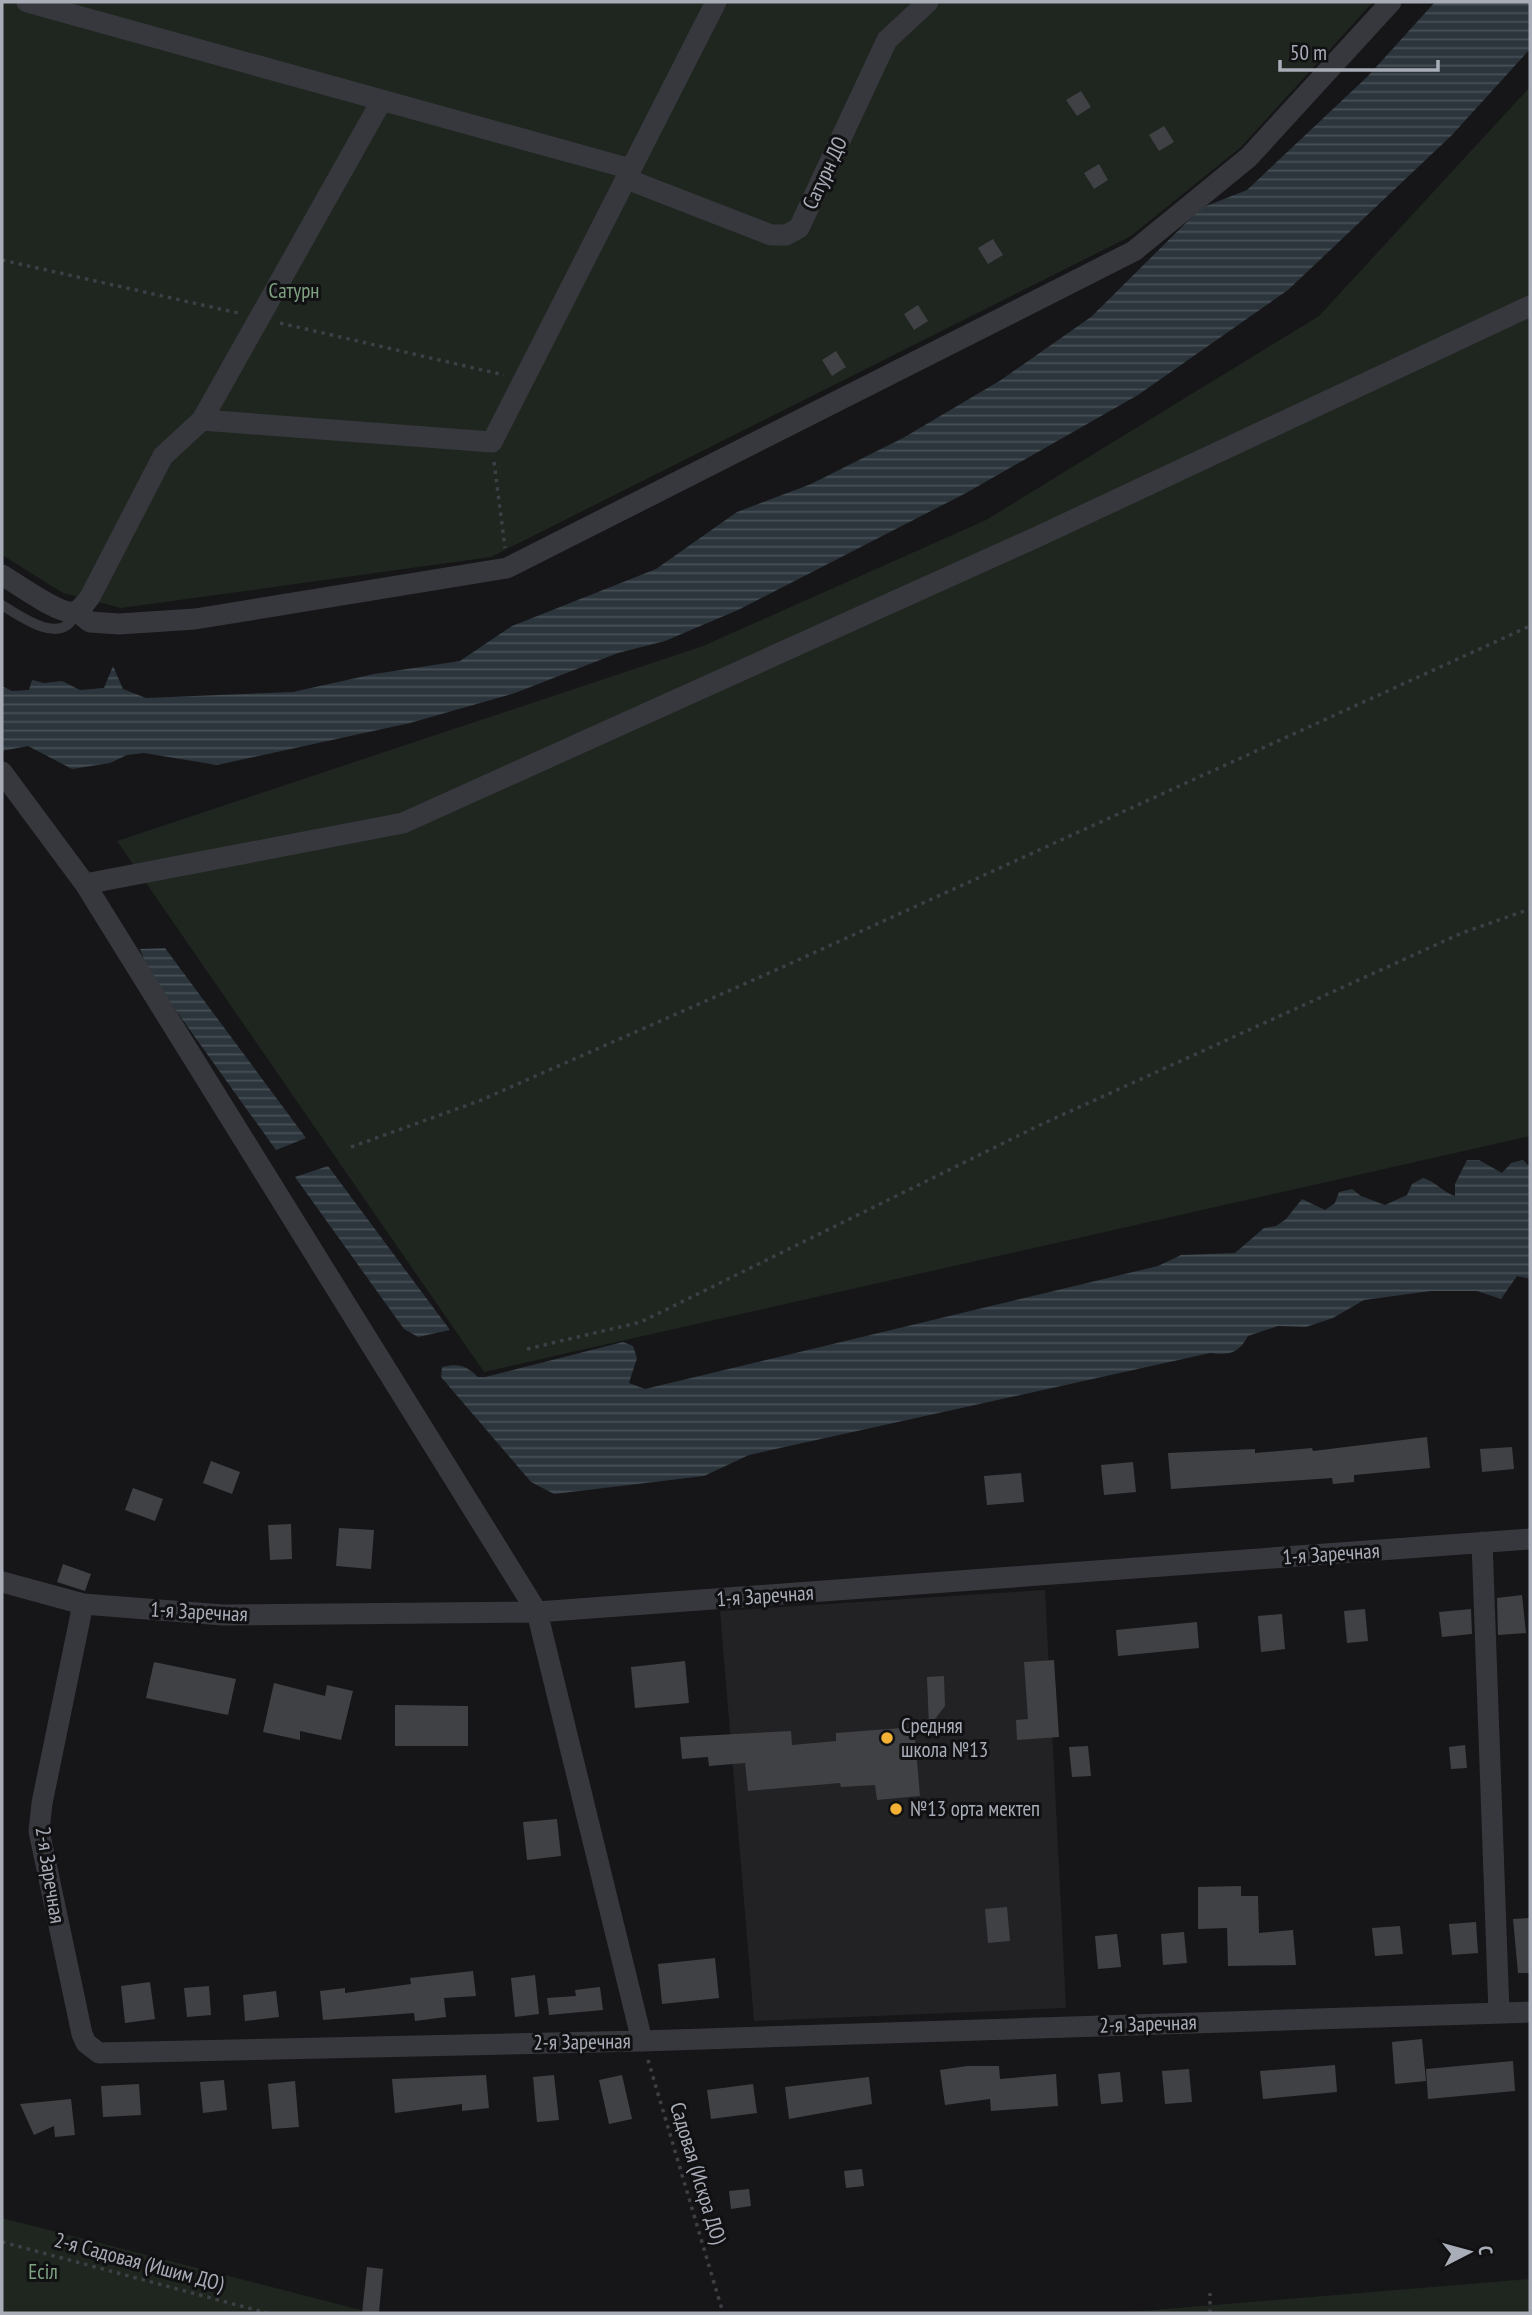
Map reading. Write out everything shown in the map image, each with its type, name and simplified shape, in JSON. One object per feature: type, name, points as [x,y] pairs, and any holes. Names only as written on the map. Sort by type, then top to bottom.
[{"type":"street","points":[[27,2],[382,100],[629,173]]},
{"type":"street","points":[[202,420],[492,442],[716,2]]},
{"type":"street","name":"Сатурн ДО","points":[[629,173],[637,183],[771,234],[786,235],[799,228],[887,40],[928,2]]},
{"type":"street","points":[[2,575],[60,610],[76,611],[90,622],[119,624],[195,619],[507,568],[1134,251],[1249,157],[1391,2]]},
{"type":"street","points":[[76,611],[90,597],[163,456],[202,420],[382,100]]},
{"type":"street","points":[[85,884],[403,823],[1037,537],[1530,306]]},
{"type":"street","points":[[2,772],[85,884],[537,1612],[642,2041]]},
{"type":"street","name":"1-я Заречная","points":[[9,1583],[83,1604],[223,1615],[537,1612],[1530,1539]]},
{"type":"street","points":[[1482,1542],[1499,2013]]},
{"type":"street","points":[[2,1565],[9,1583]]},
{"type":"street","name":"2-я Заречная","points":[[83,1604],[42,1803],[39,1831],[82,2034],[91,2049],[109,2053],[642,2041],[1530,2012]]},
{"type":"lane","points":[[2,605],[50,629],[63,629],[73,620],[76,611]]},
{"type":"path","points":[[492,442],[507,568]]},
{"type":"path","points":[[351,1147],[492,1096],[785,966],[1530,625]]},
{"type":"path","points":[[527,1349],[641,1322],[1040,1125],[1462,933],[1530,909]]},
{"type":"path","name":"Садовая (Искра ДО)","points":[[642,2041],[723,2313]]},
{"type":"path","name":"2-я Садовая (Ишим ДО)","points":[[2,2242],[267,2313]]},
{"type":"path","points":[[1210,2293],[1210,2313]]},
{"type":"shaded area","points":[[1435,2],[1530,2],[1530,49],[1452,135],[1288,290],[1138,395],[966,493],[738,610],[665,641],[618,653],[515,693],[410,723],[217,765],[144,753],[127,755],[110,763],[72,769],[28,746],[2,751],[2,686],[12,691],[29,690],[32,680],[44,683],[62,681],[80,690],[104,688],[113,666],[123,689],[146,698],[293,692],[374,674],[460,661],[512,626],[656,569],[737,512],[811,484],[903,438],[1001,380],[1091,317],[1201,208],[1247,190],[1368,76]]},
{"type":"shaded area","points":[[165,948],[306,1138],[276,1150],[149,973],[140,949]]},
{"type":"shaded area","points":[[1467,1160],[1479,1160],[1502,1173],[1511,1163],[1523,1160],[1530,1167],[1530,1279],[1517,1276],[1501,1299],[1477,1291],[1431,1291],[1364,1300],[1333,1318],[1306,1327],[1278,1326],[1248,1336],[1241,1347],[1228,1353],[1210,1353],[749,1455],[704,1476],[554,1494],[531,1482],[441,1377],[442,1367],[462,1366],[478,1377],[485,1377],[623,1342],[633,1346],[637,1358],[629,1383],[645,1389],[1158,1266],[1181,1255],[1235,1253],[1264,1228],[1276,1226],[1286,1219],[1302,1199],[1325,1210],[1335,1203],[1339,1192],[1352,1189],[1361,1196],[1385,1205],[1407,1195],[1412,1184],[1423,1178],[1455,1196],[1455,1184]]},
{"type":"shaded area","points":[[328,1166],[450,1330],[418,1337],[404,1329],[295,1177]]},
{"type":"shaded area","name":"№13 орта мектеп","points":[[1045,1590],[1066,2008],[754,2021],[720,1611]]},
{"type":"green space","name":"Сатурн","points":[[2,2],[1373,2],[1241,147],[1131,236],[491,557],[121,608],[63,593],[2,555]]},
{"type":"green space","points":[[1530,87],[1530,1136],[484,1372],[117,841],[703,646],[986,520],[1319,316]]},
{"type":"green space","name":"Есіл","points":[[2,2218],[373,2313],[2,2313]]},
{"type":"green space","points":[[1530,2279],[1530,2313],[1117,2313]]},
{"type":"building","points":[[1081,91],[1091,107],[1077,116],[1066,100]]},
{"type":"building","points":[[1164,126],[1174,142],[1159,151],[1149,135]]},
{"type":"building","points":[[1099,164],[1108,180],[1094,189],[1084,173]]},
{"type":"building","points":[[993,239],[1003,255],[988,264],[978,248]]},
{"type":"building","points":[[918,305],[928,321],[914,330],[904,314]]},
{"type":"building","points":[[836,351],[846,367],[832,376],[822,360]]},
{"type":"building","points":[[1427,1437],[1430,1468],[1354,1475],[1354,1482],[1333,1484],[1332,1478],[1171,1489],[1168,1453],[1255,1449],[1255,1453],[1312,1448],[1313,1451]]},
{"type":"building","points":[[1512,1447],[1514,1469],[1482,1472],[1480,1449]]},
{"type":"building","points":[[211,1461],[240,1472],[232,1494],[203,1483]]},
{"type":"building","points":[[1133,1462],[1136,1492],[1104,1495],[1101,1465]]},
{"type":"building","points":[[1021,1473],[1024,1502],[987,1505],[984,1476]]},
{"type":"building","points":[[133,1488],[163,1499],[155,1521],[125,1510]]},
{"type":"building","points":[[291,1524],[292,1559],[270,1560],[268,1525]]},
{"type":"building","points":[[339,1528],[374,1530],[371,1569],[336,1566]]},
{"type":"building","points":[[63,1564],[91,1574],[85,1591],[57,1582]]},
{"type":"building","points":[[1522,1595],[1526,1633],[1498,1635],[1497,1598]]},
{"type":"building","points":[[1365,1609],[1368,1641],[1347,1643],[1344,1611]]},
{"type":"building","points":[[1471,1609],[1472,1634],[1442,1637],[1439,1612]]},
{"type":"building","points":[[1282,1614],[1285,1649],[1261,1652],[1258,1616]]},
{"type":"building","points":[[1197,1622],[1199,1648],[1118,1656],[1116,1630]]},
{"type":"building","points":[[1054,1660],[1059,1737],[1017,1740],[1016,1720],[1028,1719],[1024,1662]]},
{"type":"building","points":[[685,1661],[689,1703],[635,1708],[631,1667]]},
{"type":"building","points":[[154,1662],[236,1679],[228,1715],[146,1698]]},
{"type":"building","points":[[944,1676],[945,1706],[929,1727],[927,1677]]},
{"type":"building","points":[[274,1683],[325,1696],[327,1685],[353,1691],[341,1740],[300,1731],[300,1740],[263,1732]]},
{"type":"building","points":[[395,1705],[468,1706],[468,1746],[395,1746]]},
{"type":"building","name":"Средняя школа №13","points":[[914,1727],[920,1796],[877,1800],[875,1785],[841,1787],[840,1783],[748,1791],[745,1763],[709,1766],[708,1757],[682,1759],[680,1737],[791,1731],[792,1745],[836,1741],[836,1733]]},
{"type":"building","points":[[1465,1745],[1467,1768],[1451,1769],[1449,1747]]},
{"type":"building","points":[[1088,1746],[1091,1776],[1072,1777],[1069,1747]]},
{"type":"building","points":[[557,1819],[561,1856],[527,1860],[523,1822]]},
{"type":"building","points":[[1241,1886],[1241,1896],[1258,1896],[1259,1933],[1293,1930],[1296,1965],[1228,1966],[1227,1928],[1198,1929],[1198,1887]]},
{"type":"building","points":[[1007,1907],[1010,1941],[988,1943],[985,1909]]},
{"type":"building","points":[[1530,1918],[1530,1973],[1518,1973],[1513,1919]]},
{"type":"building","points":[[1476,1922],[1478,1953],[1452,1955],[1449,1924]]},
{"type":"building","points":[[1400,1926],[1403,1954],[1375,1956],[1372,1928]]},
{"type":"building","points":[[1184,1932],[1187,1963],[1163,1965],[1161,1934]]},
{"type":"building","points":[[1117,1934],[1121,1967],[1098,1969],[1095,1936]]},
{"type":"building","points":[[715,1958],[719,1998],[662,2004],[658,1964]]},
{"type":"building","points":[[473,1971],[476,1996],[444,1998],[446,2017],[415,2021],[414,2013],[323,2020],[320,1991],[345,1988],[345,1993],[411,1984],[410,1978]]},
{"type":"building","points":[[535,1975],[539,2014],[515,2017],[511,1978]]},
{"type":"building","points":[[150,1982],[155,2019],[125,2023],[121,1986]]},
{"type":"building","points":[[209,1986],[211,2015],[187,2017],[184,1988]]},
{"type":"building","points":[[600,1987],[603,2010],[549,2015],[547,1998],[576,1996],[575,1990]]},
{"type":"building","points":[[276,1991],[279,2017],[245,2021],[243,1995]]},
{"type":"building","points":[[1422,2039],[1426,2081],[1395,2084],[1392,2042]]},
{"type":"building","points":[[1513,2061],[1515,2091],[1428,2099],[1426,2069]]},
{"type":"building","points":[[1335,2065],[1337,2092],[1263,2099],[1260,2071]]},
{"type":"building","points":[[967,2066],[999,2066],[1000,2079],[1056,2074],[1058,2106],[991,2111],[990,2099],[945,2105],[940,2070]]},
{"type":"building","points":[[1189,2069],[1192,2102],[1165,2104],[1162,2071]]},
{"type":"building","points":[[1120,2072],[1123,2102],[1101,2104],[1098,2074]]},
{"type":"building","points":[[486,2075],[489,2108],[462,2111],[462,2104],[395,2113],[392,2079]]},
{"type":"building","points":[[554,2075],[559,2120],[537,2122],[533,2077]]},
{"type":"building","points":[[622,2075],[632,2119],[609,2124],[599,2080]]},
{"type":"building","points":[[869,2077],[872,2104],[789,2119],[785,2087]]},
{"type":"building","points":[[224,2080],[227,2110],[203,2113],[200,2082]]},
{"type":"building","points":[[295,2081],[299,2127],[272,2129],[268,2084]]},
{"type":"building","points":[[139,2084],[141,2115],[103,2117],[101,2086]]},
{"type":"building","points":[[753,2084],[757,2113],[711,2119],[707,2090]]},
{"type":"building","points":[[71,2099],[75,2135],[55,2137],[54,2126],[34,2135],[20,2104]]},
{"type":"building","points":[[862,2169],[864,2186],[846,2188],[844,2171]]},
{"type":"building","points":[[749,2189],[751,2206],[731,2209],[729,2191]]},
{"type":"building","points":[[367,2267],[383,2269],[379,2313],[362,2313]]},
{"type":"place","name":"Средняя школа №13","points":[[887,1738]]},
{"type":"place","name":"№13 орта мектеп","points":[[896,1809]]}]
